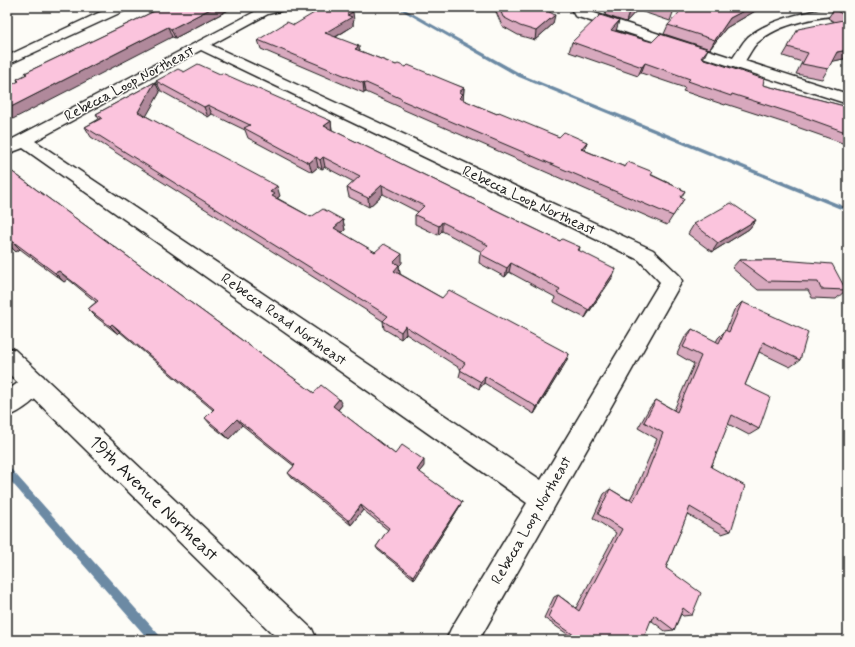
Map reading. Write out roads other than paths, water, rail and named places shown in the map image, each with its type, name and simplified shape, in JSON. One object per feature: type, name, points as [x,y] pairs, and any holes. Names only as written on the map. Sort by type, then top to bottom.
[{"type":"street","points":[[7,61],[120,7]]},
{"type":"street","points":[[201,45],[264,11],[279,7]]},
{"type":"street","points":[[576,7],[580,13],[848,99]]},
{"type":"street","points":[[736,64],[752,41],[772,28],[829,12],[848,10]]},
{"type":"street","name":"Rebecca Loop Northeast","points":[[15,144],[201,45],[646,255],[672,281],[462,640]]},
{"type":"street","name":"Rebecca Road Northeast","points":[[15,144],[544,498]]},
{"type":"street","name":"19th Avenue Northeast","points":[[7,357],[301,640]]},
{"type":"street","points":[[7,406],[35,384]]},
{"type":"waterway","points":[[398,7],[521,76],[848,210]]},
{"type":"waterway","points":[[7,471],[156,640]]}]
